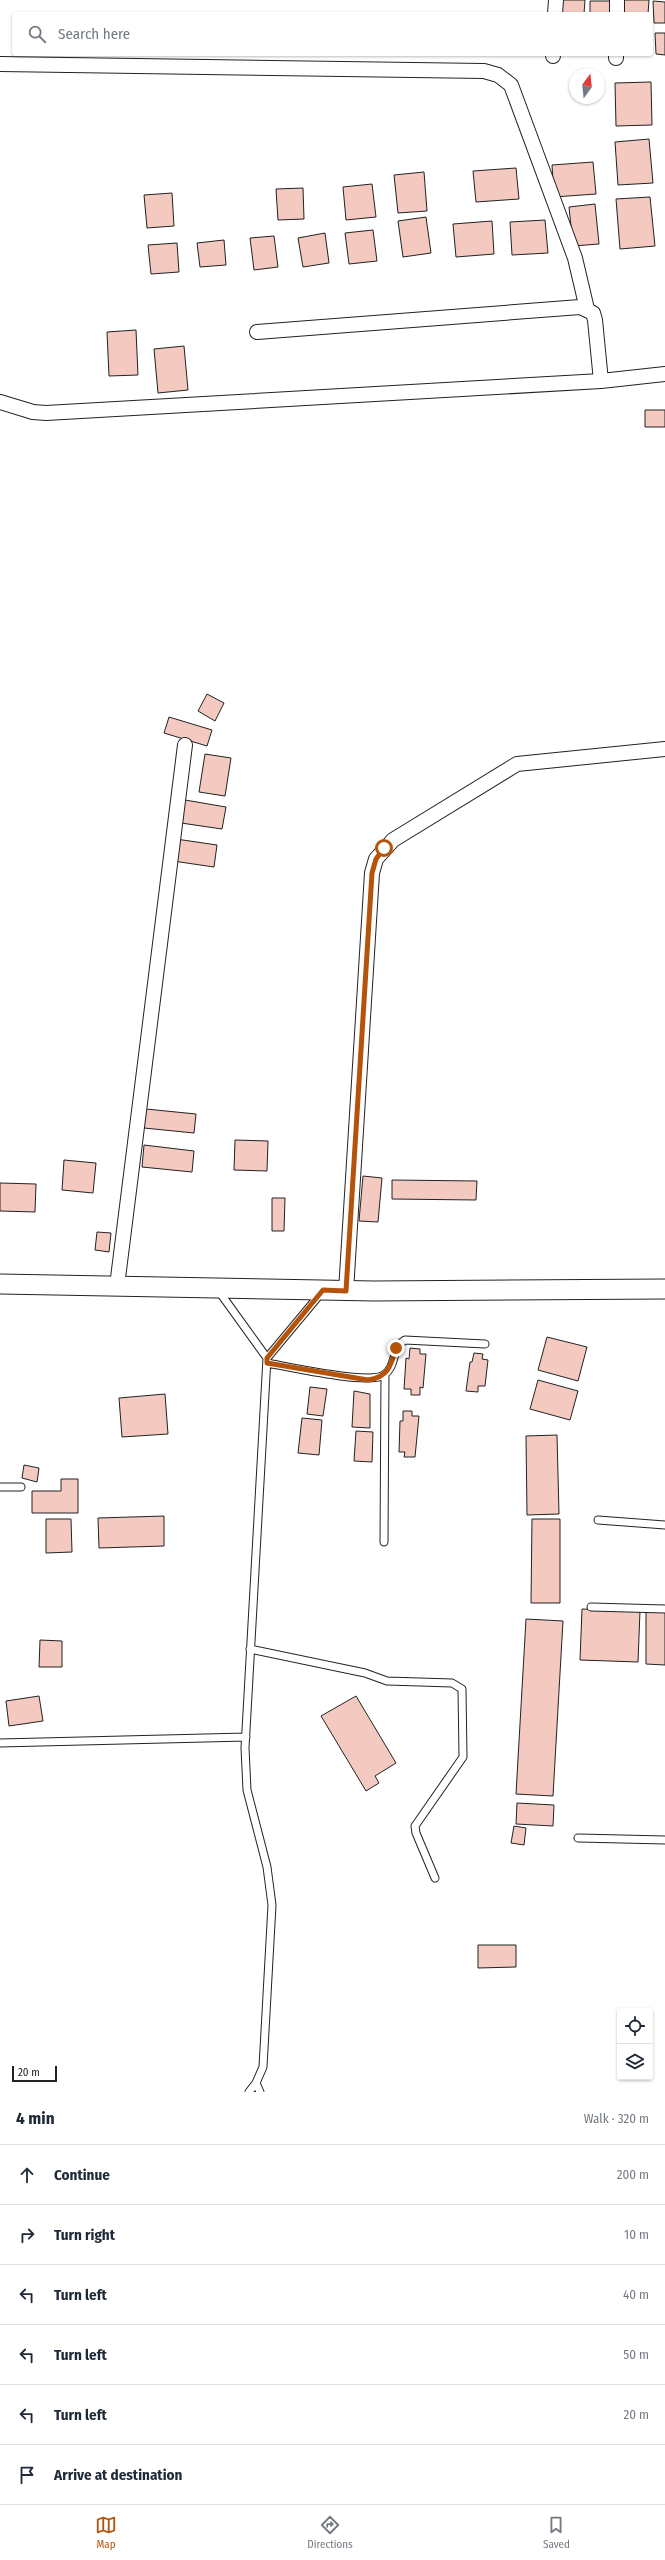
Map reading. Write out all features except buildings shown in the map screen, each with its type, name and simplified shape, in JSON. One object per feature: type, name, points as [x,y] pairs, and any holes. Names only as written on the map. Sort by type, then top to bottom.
[{"type":"main road","points":[[0,1284],[346,1291],[665,1288]]},
{"type":"street","points":[[555,12],[556,0]]},
{"type":"street","points":[[617,12],[618,0]]},
{"type":"street","points":[[0,64],[484,71],[498,75],[510,85],[575,258],[587,309]]},
{"type":"street","points":[[257,332],[580,307],[593,313],[595,320],[601,381]]},
{"type":"street","points":[[0,402],[33,412],[46,413],[601,381],[665,374]]},
{"type":"street","points":[[118,1286],[185,745]]},
{"type":"street","points":[[346,1291],[372,873],[376,859],[393,840],[517,764],[665,749]]},
{"type":"lane","points":[[217,1288],[267,1361],[368,1380],[385,1374],[391,1368],[396,1348],[405,1340],[485,1344]]},
{"type":"lane","points":[[249,2092],[256,2083],[263,2067],[272,1905],[267,1867],[247,1790],[246,1737],[267,1361],[323,1290]]},
{"type":"lane","points":[[384,1542],[385,1374]]},
{"type":"lane","points":[[0,1487],[21,1487]]},
{"type":"lane","points":[[598,1520],[665,1525]]},
{"type":"lane","points":[[591,1607],[665,1609]]},
{"type":"lane","points":[[250,1649],[365,1673],[387,1680],[452,1683],[462,1689],[463,1757],[418,1818],[415,1826],[416,1834],[435,1878]]},
{"type":"lane","points":[[0,1743],[246,1737]]},
{"type":"lane","points":[[578,1838],[665,1840]]},
{"type":"lane","points":[[256,2083],[260,2092]]},
{"type":"route","points":[[384,848],[376,859],[372,873],[346,1291],[323,1290],[267,1358],[267,1363],[368,1380],[385,1374],[391,1368],[396,1348]]}]
